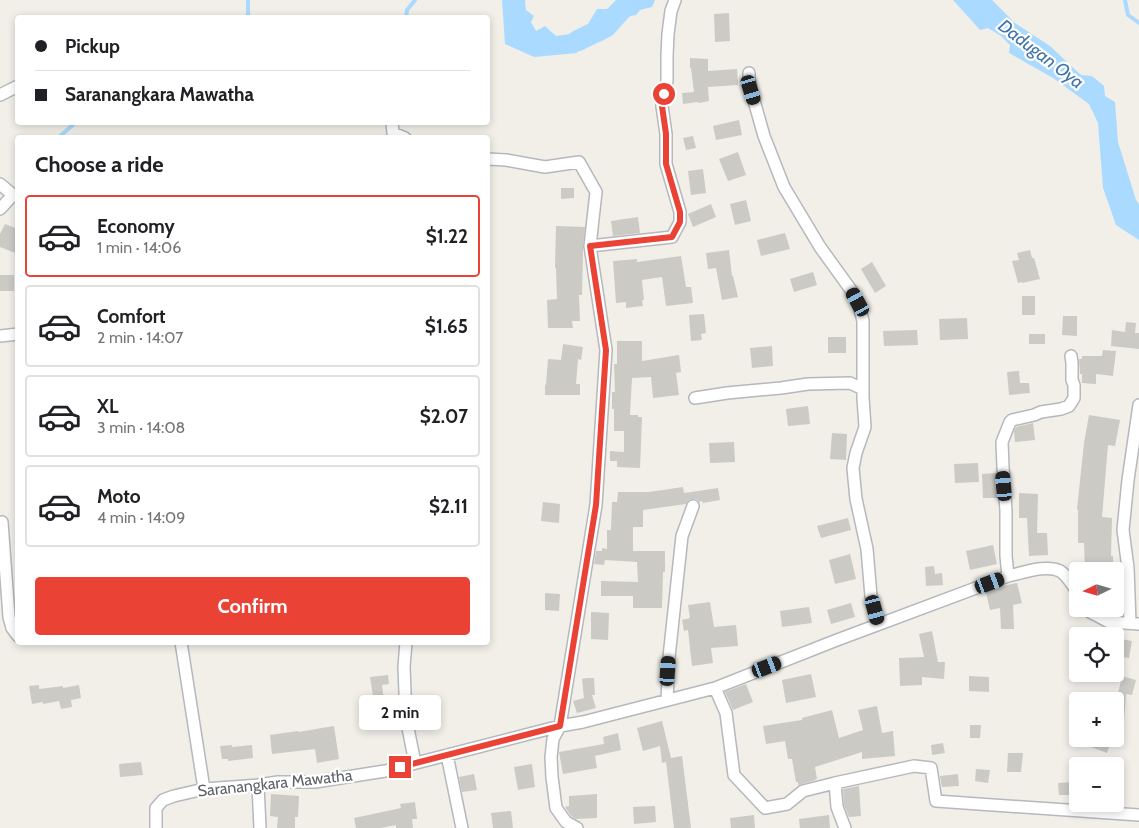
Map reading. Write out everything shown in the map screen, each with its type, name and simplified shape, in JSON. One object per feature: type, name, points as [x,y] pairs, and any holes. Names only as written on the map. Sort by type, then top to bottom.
[{"type":"street","points":[[590,246],[672,237],[680,222],[680,212],[666,164],[666,134],[662,106],[667,81],[668,34],[671,11],[675,0]]},
{"type":"street","points":[[750,73],[751,90],[764,136],[784,187],[820,247],[851,290],[858,302],[863,321],[865,427],[853,468],[856,499],[866,548],[871,596],[878,624]]},
{"type":"street","points":[[0,95],[15,88]]},
{"type":"street","points":[[392,125],[393,133],[398,135]]},
{"type":"street","points":[[490,159],[545,167],[578,162],[596,192],[590,246],[606,350],[596,505],[560,726],[553,739],[551,757],[556,808],[566,822],[577,828]]},
{"type":"street","points":[[0,184],[15,195],[0,209]]},
{"type":"street","points":[[0,336],[15,334]]},
{"type":"street","points":[[1008,576],[1002,442],[1012,420],[1041,412],[1061,410],[1069,406],[1074,398],[1071,356]]},
{"type":"street","points":[[695,398],[808,384],[850,382],[863,389]]},
{"type":"street","points":[[1101,618],[1109,622],[1135,623],[1123,530],[1139,405]]},
{"type":"street","points":[[667,700],[669,657],[682,536],[693,506]]},
{"type":"street","points":[[2,522],[9,617],[15,632]]},
{"type":"street","name":"Saranangkara Mawatha","points":[[156,828],[156,808],[163,800],[174,796],[204,789],[278,782],[315,782],[385,771],[715,688],[878,624],[1008,576],[1049,568],[1060,571],[1069,580]]},
{"type":"street","points":[[181,645],[204,789]]},
{"type":"street","points":[[406,645],[404,667],[406,718],[415,762]]},
{"type":"street","points":[[715,688],[726,713],[734,775],[765,808],[788,804],[802,791],[914,766],[931,768],[936,801],[1139,814]]},
{"type":"street","points":[[447,754],[462,828]]},
{"type":"street","points":[[835,783],[837,806],[845,828]]},
{"type":"street","points":[[258,785],[260,828]]},
{"type":"water","points":[[502,0],[526,0],[526,10],[534,16],[531,22],[536,31],[545,26],[556,36],[571,34],[588,24],[597,9],[607,9],[617,0],[655,0],[652,7],[640,10],[636,15],[610,20],[603,26],[604,40],[599,42],[593,37],[580,42],[577,53],[534,57],[505,44]]},
{"type":"water","points":[[953,0],[992,0],[1015,23],[1050,46],[1081,75],[1092,76],[1104,86],[1105,96],[1115,102],[1118,142],[1136,200],[1139,204],[1139,240],[1116,225],[1103,188],[1098,123],[1089,104],[1053,78],[1009,53],[1010,45],[1001,36],[988,28],[980,30]]},
{"type":"building","points":[[729,13],[730,41],[715,42],[714,14]]},
{"type":"building","points":[[690,58],[708,59],[708,71],[737,69],[738,85],[708,87],[709,101],[683,104],[682,93],[694,92]]},
{"type":"building","points":[[739,120],[742,135],[716,140],[713,126]]},
{"type":"building","points":[[693,136],[696,148],[686,150],[683,138]]},
{"type":"building","points":[[738,152],[746,175],[728,181],[719,159]]},
{"type":"building","points":[[703,169],[706,193],[691,195],[688,171]]},
{"type":"building","points":[[561,188],[574,188],[574,198],[561,199]]},
{"type":"building","points":[[746,200],[751,221],[735,225],[730,204]]},
{"type":"building","points":[[711,204],[716,217],[693,227],[688,214]]},
{"type":"building","points":[[638,217],[640,233],[613,236],[611,221]]},
{"type":"building","points":[[5,224],[15,228],[15,253],[0,247],[0,234]]},
{"type":"building","points":[[556,226],[585,227],[582,295],[579,295],[580,321],[572,321],[573,328],[548,328],[547,300],[557,299],[555,268]]},
{"type":"building","points":[[785,233],[790,249],[761,256],[757,240]]},
{"type":"building","points":[[729,250],[732,276],[738,297],[722,300],[716,268],[708,269],[706,253]]},
{"type":"building","points":[[1030,250],[1040,279],[1018,283],[1012,261],[1019,260],[1017,253]]},
{"type":"building","points":[[681,256],[686,287],[691,287],[693,303],[666,306],[662,277],[642,280],[643,306],[626,308],[626,302],[616,303],[613,261],[637,259],[637,262]]},
{"type":"building","points":[[872,262],[886,286],[875,293],[861,269]]},
{"type":"building","points":[[813,272],[817,285],[794,292],[790,279]]},
{"type":"building","points":[[0,275],[14,275],[14,291],[0,291]]},
{"type":"building","points":[[1022,296],[1035,296],[1035,315],[1022,315]]},
{"type":"building","points":[[704,314],[706,333],[701,334],[702,340],[691,341],[689,315]]},
{"type":"building","points":[[1063,316],[1077,316],[1077,336],[1062,335]]},
{"type":"building","points":[[967,318],[968,339],[940,340],[939,319]]},
{"type":"building","points":[[1126,322],[1136,323],[1135,333],[1139,333],[1139,349],[1111,346],[1112,330],[1125,332]]},
{"type":"building","points":[[917,330],[918,345],[884,346],[883,331]]},
{"type":"building","points":[[1029,334],[1045,334],[1045,344],[1029,344]]},
{"type":"building","points":[[828,337],[846,337],[846,353],[828,353]]},
{"type":"building","points":[[617,341],[642,341],[642,361],[679,355],[681,372],[676,373],[679,395],[653,398],[651,377],[632,378],[630,415],[642,417],[640,468],[617,467],[617,461],[610,461],[610,451],[624,452],[624,431],[614,431],[614,409],[612,409],[612,392],[615,392],[614,364],[617,364]]},
{"type":"building","points":[[563,344],[583,347],[581,360],[578,359],[576,384],[580,384],[580,395],[545,395],[548,359],[561,360]]},
{"type":"building","points":[[772,346],[773,366],[752,368],[750,348]]},
{"type":"building","points":[[1103,350],[1116,351],[1113,376],[1096,374],[1096,384],[1082,383],[1079,359],[1082,359],[1082,356],[1102,356]]},
{"type":"building","points":[[1019,371],[1020,383],[1029,383],[1030,393],[1009,395],[1007,372]]},
{"type":"building","points":[[808,406],[810,424],[788,426],[786,409]]},
{"type":"building","points":[[1089,415],[1120,420],[1115,446],[1108,445],[1102,517],[1112,518],[1111,556],[1113,556],[1113,562],[1085,562],[1084,543],[1078,543],[1077,509]]},
{"type":"building","points":[[1033,423],[1035,440],[1015,442],[1014,431],[1016,427]]},
{"type":"building","points":[[832,433],[847,434],[846,460],[830,459]]},
{"type":"building","points":[[734,442],[735,462],[710,463],[709,443]]},
{"type":"building","points":[[978,463],[979,482],[955,483],[954,464]]},
{"type":"building","points":[[996,473],[997,498],[983,498],[982,474]]},
{"type":"building","points":[[683,487],[684,493],[718,488],[720,500],[703,503],[702,501],[699,502],[696,499],[692,499],[686,504],[643,510],[643,527],[633,527],[633,551],[665,551],[662,608],[633,608],[633,596],[601,596],[601,581],[638,582],[637,562],[605,560],[604,565],[594,564],[596,551],[602,551],[602,548],[607,549],[607,530],[611,530],[612,502],[617,502],[618,492],[649,492]]},
{"type":"building","points":[[1019,493],[1038,494],[1037,533],[1047,533],[1048,555],[1029,556],[1027,518],[1019,518]]},
{"type":"building","points":[[543,502],[560,504],[559,523],[541,521]]},
{"type":"building","points":[[848,518],[851,530],[821,538],[817,526]]},
{"type":"building","points":[[993,545],[997,564],[970,570],[966,551]]},
{"type":"building","points":[[850,554],[856,579],[835,584],[829,560]]},
{"type":"building","points":[[934,566],[935,574],[942,573],[943,585],[926,586],[925,567]]},
{"type":"building","points":[[1017,583],[1022,603],[1013,605],[1014,629],[1001,629],[1000,608],[990,610],[986,592]]},
{"type":"building","points":[[545,593],[560,594],[559,611],[545,610]]},
{"type":"building","points":[[710,602],[714,627],[736,625],[738,646],[711,648],[713,663],[692,666],[688,630],[684,631],[682,620],[690,618],[688,605]]},
{"type":"building","points":[[851,603],[855,617],[831,624],[827,610]]},
{"type":"building","points":[[809,607],[812,623],[782,627],[780,611]]},
{"type":"building","points":[[591,612],[609,613],[608,640],[591,639]]},
{"type":"building","points":[[932,631],[938,662],[945,662],[944,679],[922,677],[922,685],[900,686],[899,658],[924,657],[919,634]]},
{"type":"building","points":[[1124,640],[1132,641],[1129,658],[1124,657]]},
{"type":"building","points":[[811,674],[816,697],[786,703],[782,680]]},
{"type":"building","points":[[388,675],[389,684],[382,685],[385,710],[376,712],[376,707],[371,708],[370,697],[373,696],[370,677]]},
{"type":"building","points":[[969,676],[989,677],[989,692],[969,691]]},
{"type":"building","points":[[1124,677],[1136,680],[1132,695],[1126,694],[1124,722],[1124,692],[1118,692],[1121,682],[1124,682]]},
{"type":"building","points":[[594,678],[595,695],[592,695],[596,708],[577,713],[573,701],[584,698],[582,679]]},
{"type":"building","points":[[746,684],[753,702],[733,710],[725,692]]},
{"type":"building","points":[[39,685],[39,689],[79,685],[81,698],[71,700],[72,707],[61,709],[59,701],[32,704],[29,686]]},
{"type":"building","points":[[434,703],[436,713],[413,715],[413,705]]},
{"type":"building","points":[[877,706],[882,733],[893,731],[895,756],[862,759],[862,752],[815,767],[817,779],[798,785],[792,759],[788,759],[785,741],[766,744],[763,726],[802,720],[802,718],[832,710],[839,738],[863,730],[858,710]]},
{"type":"building","points":[[662,721],[671,758],[682,756],[691,828],[674,828],[666,762],[662,763],[660,746],[643,751],[637,728]]},
{"type":"building","points":[[970,725],[981,725],[980,738],[970,738]]},
{"type":"building","points":[[334,726],[339,759],[317,763],[315,749],[272,754],[270,735]]},
{"type":"building","points":[[618,733],[621,750],[595,756],[597,768],[563,774],[559,752],[604,744],[603,737]]},
{"type":"building","points":[[943,743],[945,753],[932,755],[931,745]]},
{"type":"building","points":[[232,745],[232,747],[252,745],[253,758],[228,761],[228,759],[222,759],[220,746]]},
{"type":"building","points":[[1091,747],[1109,747],[1107,753]]},
{"type":"building","points":[[1008,753],[1023,753],[1021,772],[1007,772]]},
{"type":"building","points":[[141,762],[143,775],[120,777],[119,764]]},
{"type":"building","points":[[532,764],[535,787],[518,790],[514,767]]},
{"type":"building","points":[[976,769],[990,770],[988,783],[975,781]]},
{"type":"building","points":[[474,774],[477,790],[462,792],[459,777]]},
{"type":"building","points":[[958,774],[959,786],[942,787],[940,776]]},
{"type":"building","points":[[1069,782],[1069,795],[1059,795],[1058,783]]},
{"type":"building","points":[[859,786],[861,816],[849,817],[844,805],[843,789]]},
{"type":"building","points":[[271,794],[299,796],[298,817],[295,817],[295,828],[277,828],[278,817],[270,816]]},
{"type":"building","points":[[597,794],[597,818],[576,819],[571,816],[565,807],[569,806],[569,796]]},
{"type":"building","points":[[415,802],[417,819],[412,819],[413,828],[396,828],[396,825],[381,828],[356,828],[354,818],[401,808],[400,804]]},
{"type":"building","points":[[655,806],[656,822],[634,824],[633,807]]},
{"type":"building","points":[[511,811],[513,828],[493,828],[491,813]]},
{"type":"building","points":[[754,815],[755,828],[731,828],[730,818]]},
{"type":"building","points":[[829,815],[830,828],[800,828],[799,819]]},
{"type":"waterway","points":[[248,0],[248,15]]},
{"type":"waterway","points":[[406,15],[407,10],[415,0]]},
{"type":"waterway","name":"Dadugan Oya","points":[[577,41],[606,27],[630,0]]},
{"type":"waterway","points":[[1125,0],[1128,15],[1139,23]]},
{"type":"waterway","points":[[61,135],[73,125]]},
{"type":"route","points":[[400,767],[560,726],[596,505],[606,350],[590,246],[672,237],[680,222],[680,212],[666,164],[666,134],[662,106],[664,94]]}]
